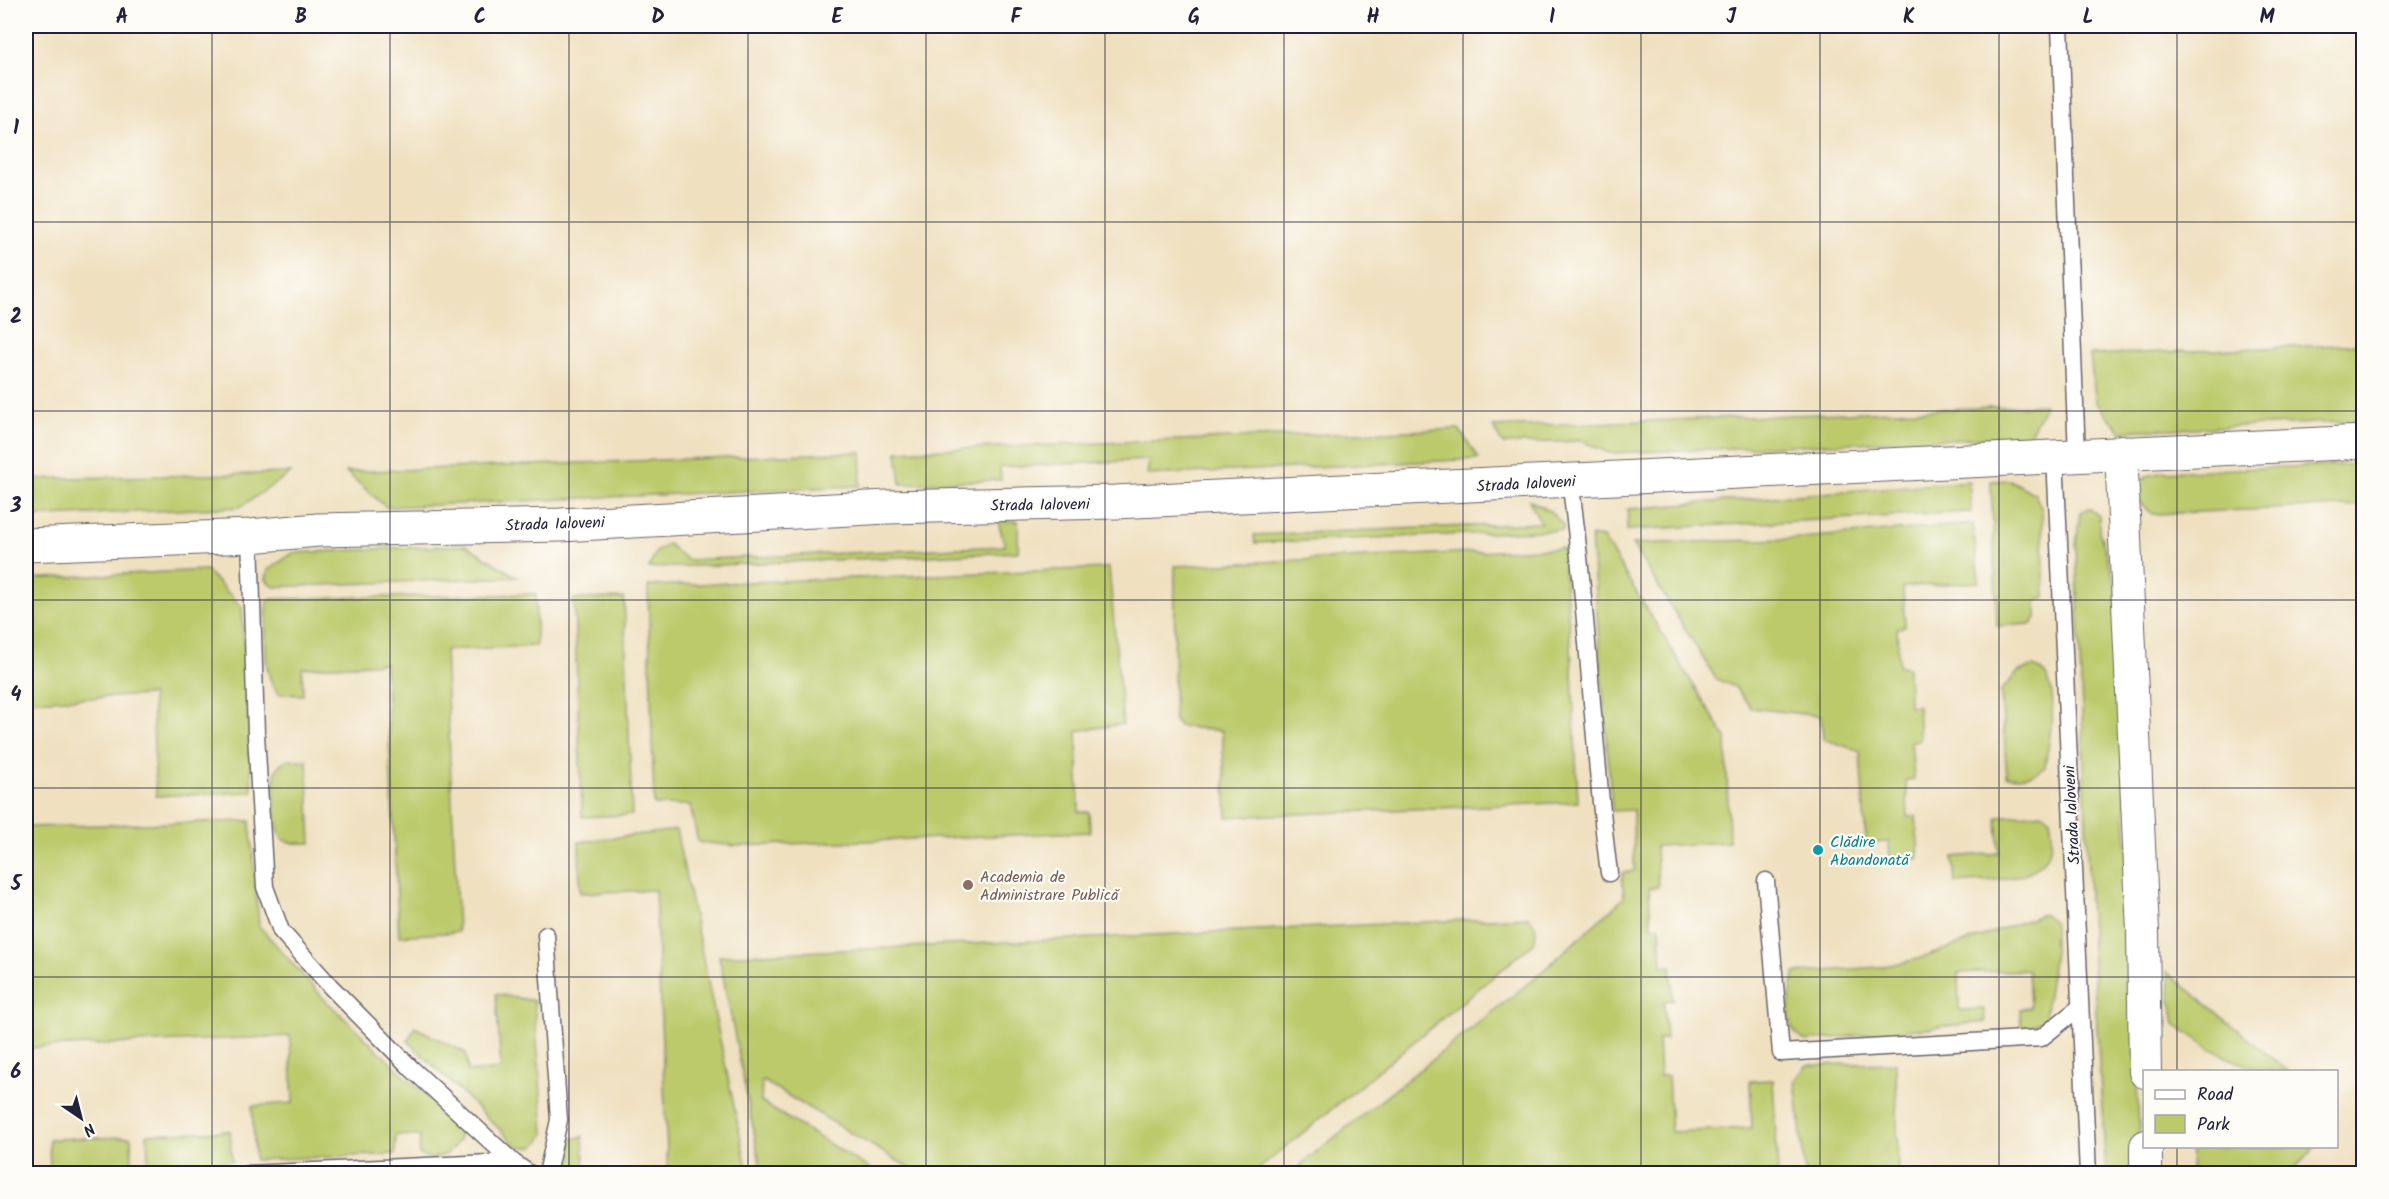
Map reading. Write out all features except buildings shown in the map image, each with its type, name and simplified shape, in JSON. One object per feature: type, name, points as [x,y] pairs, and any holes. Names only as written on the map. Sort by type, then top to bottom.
[{"type":"street","name":"Strada Ialoveni","points":[[26,546],[250,536],[318,530],[560,525],[887,507],[1126,502],[2364,442]]},
{"type":"street","points":[[2121,452],[2143,932],[2145,1070]]},
{"type":"street","points":[[2146,1148],[2146,1173]]},
{"type":"lane","points":[[2060,26],[2066,455]]},
{"type":"lane","name":"Strada Ialoveni","points":[[2066,455],[2080,1007],[2088,1173]]},
{"type":"lane","points":[[1570,480],[1581,567],[1598,787],[1609,873]]},
{"type":"lane","points":[[250,536],[256,734],[265,887],[281,931],[331,987],[412,1069],[513,1162],[530,1173]]},
{"type":"lane","points":[[1766,881],[1781,1053],[2041,1038],[2080,1007]]},
{"type":"lane","points":[[546,936],[559,1120],[547,1173]]},
{"type":"lane","points":[[248,1173],[513,1162]]},
{"type":"green space","points":[[2363,344],[2363,421],[2121,431],[2096,403],[2090,355]]},
{"type":"green space","points":[[2045,405],[2029,436],[1609,453],[1582,441],[1503,444],[1493,427]]},
{"type":"green space","points":[[1459,429],[1479,459],[1147,475],[1149,460],[1000,467],[1001,480],[901,484],[897,451]]},
{"type":"green space","points":[[862,452],[860,486],[386,507],[346,472]]},
{"type":"green space","points":[[2363,464],[2363,505],[2153,514],[2139,502],[2137,485],[2147,476],[2164,472]]},
{"type":"green space","points":[[291,473],[240,507],[26,517],[26,479]]},
{"type":"green space","points":[[2010,480],[2035,494],[2042,510],[2045,598],[2036,601],[2037,616],[2032,624],[1997,626],[1991,481]]},
{"type":"green space","points":[[1969,481],[1971,512],[1627,530],[1628,509]]},
{"type":"green space","points":[[1529,500],[1550,511],[1563,525],[1563,530],[1255,543],[1254,535],[1541,523]]},
{"type":"green space","points":[[2089,508],[2099,516],[2099,531],[2115,582],[2141,1173],[2106,1173],[2089,899],[2076,546],[2080,512]]},
{"type":"green space","points":[[998,521],[1018,521],[1018,552],[649,568],[656,552],[668,544],[687,560],[1005,546]]},
{"type":"green space","points":[[1973,524],[1979,582],[1903,587],[1905,627],[1897,628],[1899,666],[1908,667],[1909,706],[1918,706],[1920,740],[1911,741],[1914,779],[1906,780],[1908,817],[1916,816],[1919,859],[1890,861],[1889,842],[1866,843],[1860,751],[1823,739],[1821,716],[1751,708],[1735,687],[1716,679],[1632,544],[1789,539]]},
{"type":"green space","points":[[1591,536],[1603,538],[1726,738],[1729,842],[1656,846],[1658,887],[1649,888],[1651,926],[1660,926],[1662,966],[1671,966],[1673,1000],[1664,1001],[1666,1039],[1658,1039],[1660,1076],[1668,1076],[1671,1132],[1752,1128],[1750,1081],[1773,1080],[1778,1173],[1295,1173],[1306,1160],[1530,982],[1624,898],[1622,873],[1634,871],[1633,810],[1612,811]]},
{"type":"green space","points":[[466,545],[517,577],[274,587],[266,580],[268,570],[293,553]]},
{"type":"green space","points":[[1562,548],[1571,646],[1578,802],[1227,817],[1222,731],[1179,726],[1174,719],[1175,566]]},
{"type":"green space","points":[[1109,568],[1123,724],[1077,731],[1079,812],[1089,812],[1090,832],[737,846],[698,842],[690,805],[654,805],[648,586]]},
{"type":"green space","points":[[206,570],[242,607],[252,792],[156,796],[152,695],[26,701],[26,579]]},
{"type":"green space","points":[[536,594],[536,646],[445,650],[458,932],[399,936],[385,663],[302,668],[303,695],[279,694],[273,685],[266,662],[267,599]]},
{"type":"green space","points":[[624,598],[632,815],[582,817],[574,599]]},
{"type":"green space","points":[[2033,667],[2043,672],[2049,682],[2052,695],[2051,726],[2045,767],[2027,776],[2007,776],[2001,691],[2019,671]]},
{"type":"green space","points":[[286,760],[307,760],[311,843],[289,842],[280,835],[275,809],[275,775],[276,770]]},
{"type":"green space","points":[[2043,813],[2050,819],[2052,840],[2047,856],[2038,867],[2008,878],[1955,883],[1953,857],[1999,853],[1997,817]]},
{"type":"green space","points":[[250,821],[259,926],[324,999],[458,1126],[460,1139],[447,1154],[431,1159],[419,1154],[420,1136],[396,1135],[395,1154],[255,1160],[252,1106],[293,1103],[290,1036],[26,1048],[26,827]]},
{"type":"green space","points":[[676,830],[748,1173],[668,1173],[655,890],[580,893],[579,842]]},
{"type":"green space","points":[[2043,914],[2054,922],[2054,951],[2045,1018],[2030,1027],[2021,1028],[2020,1009],[2030,1008],[2028,970],[1958,973],[1959,1010],[1984,1009],[1985,1022],[1806,1041],[1798,1036],[1793,1028],[1789,1001],[1795,973],[1880,967],[1919,959]]},
{"type":"green space","points":[[1528,917],[1536,929],[1534,943],[1254,1173],[918,1173],[762,1080],[761,1102],[877,1173],[762,1173],[719,956]]},
{"type":"green space","points":[[2167,972],[2287,1070],[2256,1068],[2228,1058],[2175,1024]]},
{"type":"green space","points":[[496,994],[534,1001],[544,1134],[537,1145],[531,1147],[517,1146],[408,1041],[415,1027],[466,1053],[468,1072],[501,1069]]},
{"type":"green space","points":[[1896,1063],[1898,1173],[1805,1173],[1795,1080],[1807,1065]]},
{"type":"green space","points":[[230,1131],[232,1161],[148,1164],[147,1134]]},
{"type":"green space","points":[[583,1136],[585,1173],[567,1173],[564,1155],[567,1141]]},
{"type":"green space","points":[[131,1137],[132,1166],[50,1168],[49,1139]]},
{"type":"green space","points":[[2191,1148],[2315,1148],[2290,1173],[2190,1174]]},
{"type":"place","name":"Clădire Abandonată","points":[[1818,850]]},
{"type":"place","name":"Academia de Administrare Publică","points":[[968,885]]}]
